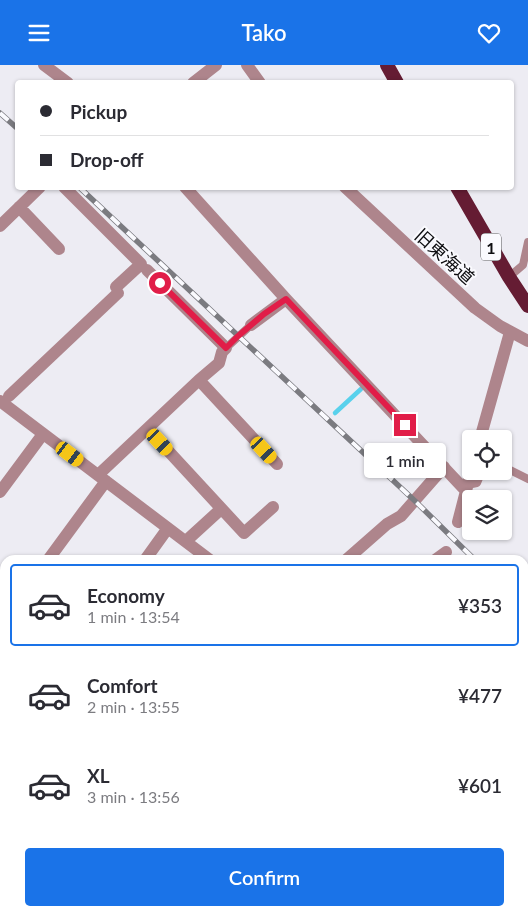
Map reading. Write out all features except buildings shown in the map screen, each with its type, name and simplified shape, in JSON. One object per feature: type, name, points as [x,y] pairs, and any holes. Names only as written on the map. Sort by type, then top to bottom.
[{"type":"highway","points":[[388,65],[396,80]]},
{"type":"highway","name":"1","points":[[458,190],[508,277],[528,306]]},
{"type":"street","points":[[44,65],[64,80]]},
{"type":"street","points":[[197,80],[216,65]]},
{"type":"street","points":[[247,65],[258,80]]},
{"type":"street","points":[[0,226],[37,190]]},
{"type":"street","points":[[67,190],[141,263],[117,290],[3,394],[21,417],[204,555]]},
{"type":"street","points":[[188,190],[286,299],[466,488]]},
{"type":"street","name":"旧東海道","points":[[348,190],[475,308],[510,332],[528,341]]},
{"type":"street","points":[[19,207],[59,249]]},
{"type":"street","points":[[51,555],[102,478],[148,429],[219,363],[222,352],[226,348],[147,270]]},
{"type":"street","points":[[250,325],[286,299]]},
{"type":"street","points":[[483,430],[510,332]]},
{"type":"street","points":[[199,380],[277,464]]},
{"type":"street","points":[[148,429],[244,533],[273,507]]},
{"type":"street","points":[[0,492],[43,434]]},
{"type":"street","points":[[352,555],[387,523],[401,516],[444,467]]},
{"type":"street","points":[[458,522],[468,480]]},
{"type":"street","points":[[186,541],[221,509]]},
{"type":"street","points":[[149,555],[168,528]]},
{"type":"lane","points":[[508,277],[523,265],[528,242]]},
{"type":"lane","points":[[226,348],[250,325]]},
{"type":"lane","points":[[512,471],[528,479]]},
{"type":"lane","points":[[466,488],[477,483],[478,480]]},
{"type":"waterway","points":[[335,413],[361,389]]},
{"type":"railway","points":[[0,113],[15,126]]},
{"type":"railway","points":[[82,190],[415,501],[470,555]]},
{"type":"route","points":[[160,283],[226,348],[264,314],[286,299],[405,425]]}]
